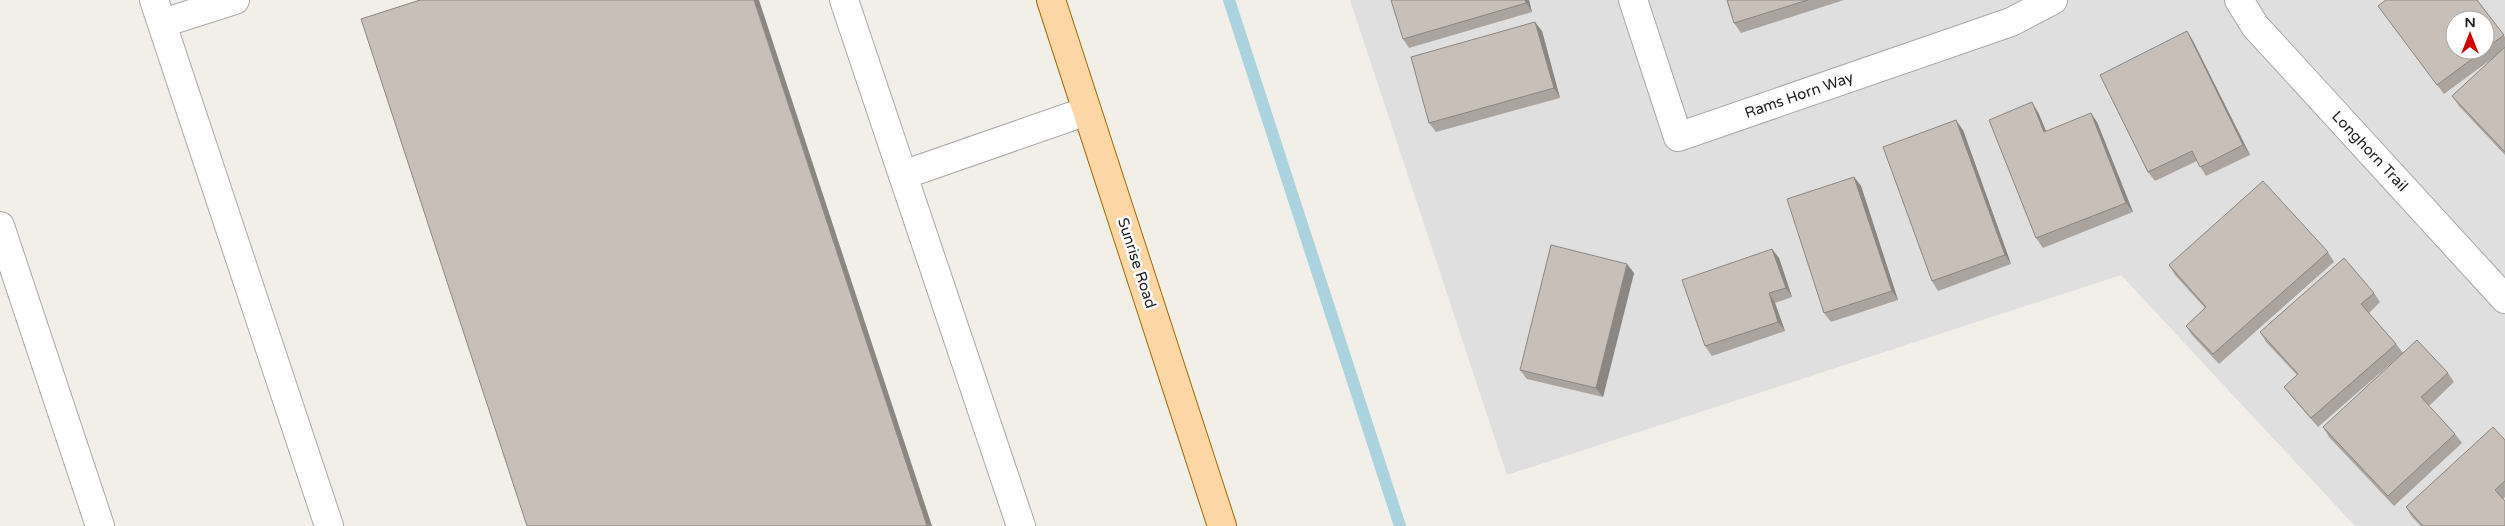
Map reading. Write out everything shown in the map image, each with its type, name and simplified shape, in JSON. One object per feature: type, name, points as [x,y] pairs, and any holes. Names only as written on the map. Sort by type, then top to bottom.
[{"type":"main road","name":"Sunrise Road","points":[[1051,0],[1222,526]]},
{"type":"street","points":[[235,0],[159,12],[329,526]]},
{"type":"street","points":[[844,0],[1021,526]]},
{"type":"street","name":"Rams Horn Way","points":[[1633,0],[1678,137],[2011,22],[2053,0]]},
{"type":"street","name":"Longhorn Trail","points":[[2239,0],[2255,26],[2505,299]]},
{"type":"street","points":[[903,175],[1087,111]]},
{"type":"street","points":[[0,226],[100,526]]},
{"type":"shaded area","points":[[1350,0],[2505,0],[2505,526],[2355,526],[2121,275],[1507,475]]},
{"type":"building","points":[[420,0],[754,0],[927,526],[527,526],[361,19]]},
{"type":"building","points":[[1391,0],[1525,0],[1526,3],[1403,39]]},
{"type":"building","points":[[1727,0],[1808,0],[1734,23]]},
{"type":"building","points":[[2386,0],[2477,0],[2485,10],[2445,10],[2445,60],[2471,60],[2437,85],[2378,6]]},
{"type":"building","points":[[1535,22],[1554,88],[1429,123],[1411,57]]},
{"type":"building","points":[[2495,23],[2504,35],[2495,42]]},
{"type":"building","points":[[2187,31],[2243,145],[2200,167],[2192,151],[2148,172],[2100,75]]},
{"type":"building","points":[[2505,47],[2505,152],[2452,96],[2491,60],[2495,60],[2495,56]]},
{"type":"building","points":[[2032,102],[2044,132],[2091,113],[2126,203],[2036,238],[1989,120]]},
{"type":"building","points":[[1956,120],[2005,255],[1932,281],[1883,147]]},
{"type":"building","points":[[1854,177],[1892,291],[1824,313],[1787,199]]},
{"type":"building","points":[[2263,181],[2328,252],[2213,354],[2186,326],[2206,307],[2169,265]]},
{"type":"building","points":[[1551,245],[1627,264],[1596,388],[1520,370]]},
{"type":"building","points":[[1772,249],[1786,288],[1769,293],[1778,322],[1705,346],[1682,280]]},
{"type":"building","points":[[2344,258],[2374,293],[2361,304],[2396,344],[2311,418],[2284,387],[2298,374],[2260,332]]},
{"type":"building","points":[[2417,340],[2448,373],[2421,397],[2455,434],[2388,496],[2323,427]]},
{"type":"building","points":[[2493,427],[2505,440],[2505,481],[2495,490],[2505,501],[2505,526],[2423,526],[2406,507]]},
{"type":"waterway","points":[[1229,0],[1400,526]]}]
